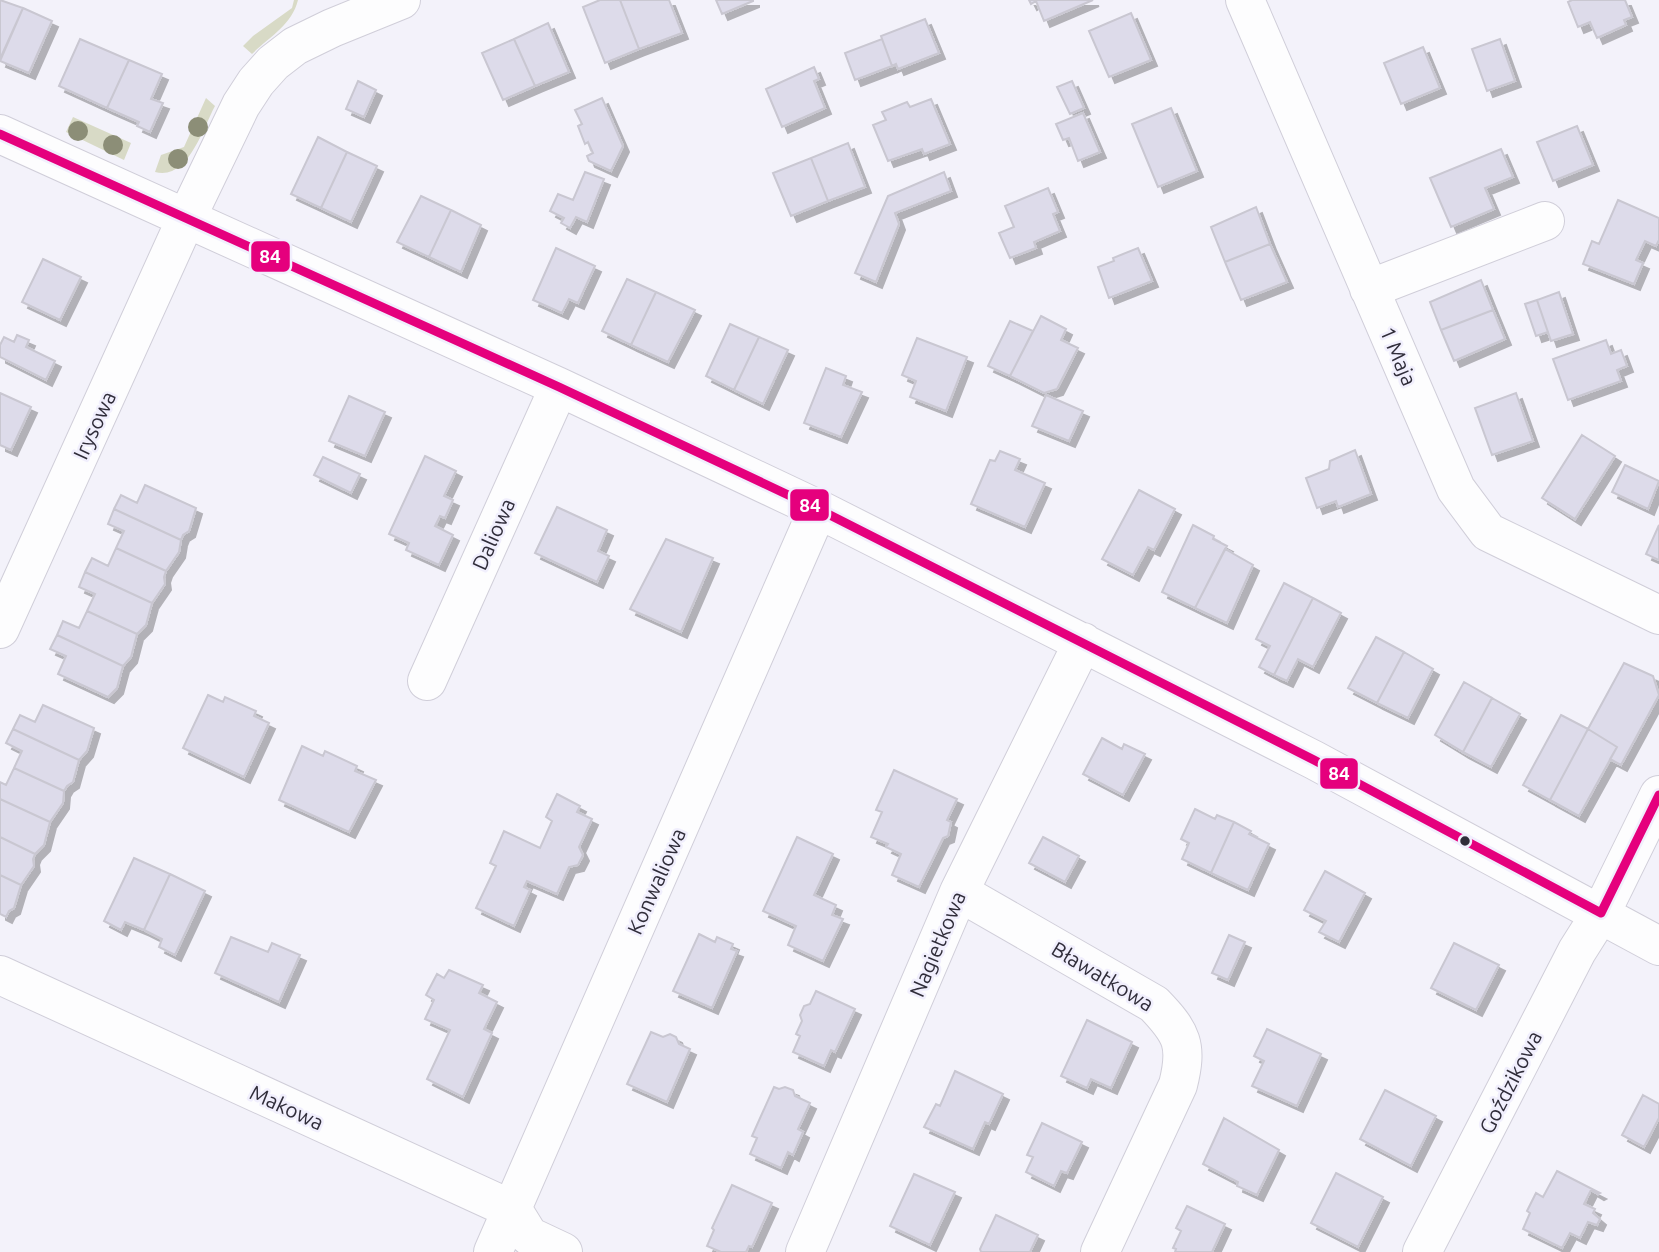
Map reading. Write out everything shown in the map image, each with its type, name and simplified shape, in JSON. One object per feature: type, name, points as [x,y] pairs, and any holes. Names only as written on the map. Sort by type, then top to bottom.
[{"type":"street","name":"Irysowa","points":[[0,629],[186,219],[241,105],[273,63],[295,46],[326,14],[401,0]]},
{"type":"street","name":"1 Maja","points":[[1245,0],[1456,489],[1488,532],[1659,615]]},
{"type":"street","points":[[0,134],[559,387],[818,509],[1314,760],[1659,946]]},
{"type":"street","points":[[1369,289],[1545,221]]},
{"type":"street","name":"Daliowa","points":[[427,681],[559,387]]},
{"type":"street","name":"Konwaliowa","points":[[493,1252],[818,509]]},
{"type":"street","name":"Nagietkowa","points":[[805,1252],[959,892],[1083,642]]},
{"type":"street","name":"Goździkowa","points":[[1422,1252],[1577,951],[1601,913],[1659,795]]},
{"type":"street","name":"Bławatkowa","points":[[959,892],[1154,1004],[1174,1024],[1183,1049],[1183,1067],[1178,1085],[1100,1252]]},
{"type":"street","name":"Makowa","points":[[0,975],[513,1210],[529,1236],[563,1252]]},
{"type":"green space","points":[[294,0],[298,0],[291,17],[272,36],[252,54],[243,46],[292,8]]},
{"type":"green space","points":[[206,98],[215,106],[193,151],[177,169],[167,173],[155,172],[161,155],[184,147]]},
{"type":"green space","points":[[73,117],[131,143],[124,160],[66,132]]},
{"type":"building","points":[[0,0],[23,8],[0,59]]},
{"type":"building","points":[[600,0],[620,0],[639,49],[605,63],[583,7]]},
{"type":"building","points":[[620,0],[669,0],[682,33],[639,49]]},
{"type":"building","points":[[716,0],[753,0],[753,1],[722,14]]},
{"type":"building","points":[[1029,0],[1093,0],[1044,21],[1036,1],[1031,4]]},
{"type":"building","points":[[1625,0],[1632,17],[1624,20],[1626,25],[1597,38],[1590,22],[1578,27],[1568,2]]},
{"type":"building","points":[[23,8],[52,21],[29,73],[0,61]]},
{"type":"building","points":[[1131,13],[1151,60],[1109,77],[1089,31]]},
{"type":"building","points":[[925,19],[939,53],[898,69],[896,64],[892,66],[881,36]]},
{"type":"building","points":[[548,23],[569,72],[535,86],[514,39]]},
{"type":"building","points":[[80,39],[129,60],[107,108],[59,86]]},
{"type":"building","points":[[514,39],[535,86],[503,100],[482,53]]},
{"type":"building","points":[[882,39],[892,66],[855,80],[845,53]]},
{"type":"building","points":[[1500,39],[1515,81],[1487,91],[1472,49]]},
{"type":"building","points":[[1423,47],[1440,88],[1401,104],[1384,63]]},
{"type":"building","points":[[129,60],[162,74],[151,99],[163,103],[150,132],[137,126],[139,122],[107,108]]},
{"type":"building","points":[[814,67],[819,79],[814,81],[825,108],[782,127],[766,89]]},
{"type":"building","points":[[358,81],[376,90],[364,117],[346,109]]},
{"type":"building","points":[[1072,81],[1084,108],[1070,114],[1057,87]]},
{"type":"building","points":[[602,98],[623,146],[611,171],[589,161],[587,156],[593,153],[588,142],[585,144],[578,126],[582,124],[575,110]]},
{"type":"building","points":[[931,99],[950,144],[924,154],[922,149],[888,161],[873,125],[886,120],[882,112],[907,102],[910,107]]},
{"type":"building","points":[[1171,108],[1197,171],[1158,187],[1132,124]]},
{"type":"building","points":[[1083,113],[1100,152],[1078,161],[1069,138],[1063,140],[1056,124]]},
{"type":"building","points":[[1577,126],[1593,165],[1553,181],[1537,142]]},
{"type":"building","points":[[318,137],[347,152],[321,208],[291,194]]},
{"type":"building","points":[[848,143],[865,187],[828,201],[811,158]]},
{"type":"building","points":[[1501,149],[1513,177],[1485,188],[1494,209],[1451,227],[1430,178]]},
{"type":"building","points":[[347,152],[377,166],[351,222],[321,208]]},
{"type":"building","points":[[811,158],[828,201],[791,216],[773,173]]},
{"type":"building","points":[[585,172],[604,179],[587,222],[576,217],[570,228],[561,223],[564,218],[550,211],[558,194],[573,200]]},
{"type":"building","points":[[944,172],[951,191],[895,213],[899,224],[876,282],[855,273],[888,196]]},
{"type":"building","points":[[1048,188],[1058,212],[1053,214],[1060,231],[1034,242],[1036,248],[1010,258],[999,233],[1014,227],[1005,206]]},
{"type":"building","points":[[421,196],[451,210],[429,257],[397,242]]},
{"type":"building","points":[[1618,200],[1659,218],[1659,240],[1656,246],[1645,241],[1636,260],[1643,263],[1634,284],[1583,264],[1592,241],[1599,244]]},
{"type":"building","points":[[1256,207],[1270,244],[1225,262],[1211,227]]},
{"type":"building","points":[[451,210],[481,225],[461,272],[429,257]]},
{"type":"building","points":[[1270,244],[1287,282],[1241,300],[1225,262]]},
{"type":"building","points":[[556,248],[595,266],[578,303],[569,299],[562,313],[533,300]]},
{"type":"building","points":[[1138,248],[1152,281],[1109,298],[1098,267]]},
{"type":"building","points":[[43,259],[81,277],[60,320],[22,302]]},
{"type":"building","points":[[627,279],[656,292],[631,345],[602,331]]},
{"type":"building","points":[[1481,280],[1493,310],[1441,330],[1430,302]]},
{"type":"building","points":[[656,292],[695,310],[668,362],[631,345]]},
{"type":"building","points":[[1559,292],[1573,334],[1551,341],[1537,300]]},
{"type":"building","points":[[1537,300],[1548,332],[1536,336],[1525,304]]},
{"type":"building","points":[[1493,310],[1505,339],[1454,361],[1441,330]]},
{"type":"building","points":[[1041,316],[1066,329],[1061,340],[1078,348],[1057,389],[1044,393],[1010,376]]},
{"type":"building","points":[[1010,321],[1033,331],[1010,376],[988,366]]},
{"type":"building","points":[[730,324],[759,337],[734,390],[706,376]]},
{"type":"building","points":[[17,335],[29,340],[26,347],[55,361],[46,380],[0,357],[0,345],[4,337],[14,342]]},
{"type":"building","points":[[759,337],[788,350],[763,404],[734,390]]},
{"type":"building","points":[[917,338],[967,357],[946,411],[910,397],[916,381],[902,375]]},
{"type":"building","points":[[1606,340],[1611,354],[1621,350],[1627,366],[1617,370],[1621,381],[1568,400],[1553,359]]},
{"type":"building","points":[[826,368],[846,376],[843,385],[862,392],[841,437],[804,423]]},
{"type":"building","points":[[0,393],[31,407],[11,450],[0,445]]},
{"type":"building","points":[[1516,393],[1533,441],[1492,455],[1475,408]]},
{"type":"building","points":[[1046,395],[1083,411],[1069,441],[1032,426]]},
{"type":"building","points":[[349,396],[385,412],[365,456],[329,441]]},
{"type":"building","points":[[1582,435],[1615,456],[1575,519],[1542,498]]},
{"type":"building","points":[[1355,450],[1371,494],[1338,507],[1336,501],[1317,508],[1306,478],[1329,469],[1330,461]]},
{"type":"building","points":[[1000,451],[1020,459],[1015,470],[1045,483],[1025,527],[971,504],[990,460],[995,461]]},
{"type":"building","points":[[425,456],[456,471],[444,496],[453,500],[445,518],[440,516],[435,526],[453,535],[439,565],[406,550],[409,543],[389,534]]},
{"type":"building","points":[[323,457],[360,474],[351,493],[314,475]]},
{"type":"building","points":[[1625,465],[1659,481],[1648,509],[1612,492]]},
{"type":"building","points":[[145,485],[196,508],[189,531],[181,540],[114,509],[121,495],[137,503]]},
{"type":"building","points":[[1139,490],[1175,509],[1154,550],[1148,547],[1133,575],[1102,559]]},
{"type":"building","points":[[557,507],[607,530],[598,551],[609,556],[597,582],[535,553]]},
{"type":"building","points":[[114,509],[181,540],[179,552],[166,571],[116,548],[124,531],[108,524]]},
{"type":"building","points":[[1193,525],[1227,546],[1195,608],[1162,592]]},
{"type":"building","points":[[1659,525],[1659,560],[1646,554]]},
{"type":"building","points":[[666,539],[713,558],[681,632],[630,609]]},
{"type":"building","points":[[116,548],[166,571],[165,584],[152,603],[85,572],[92,558],[108,566]]},
{"type":"building","points":[[1225,549],[1253,565],[1227,623],[1195,608]]},
{"type":"building","points":[[85,572],[152,603],[146,625],[137,634],[87,611],[95,594],[79,587]]},
{"type":"building","points":[[1284,583],[1313,598],[1274,675],[1259,667],[1270,646],[1256,639]]},
{"type":"building","points":[[1313,598],[1341,613],[1313,667],[1298,659],[1287,681],[1274,675]]},
{"type":"building","points":[[87,611],[137,634],[131,657],[123,666],[57,635],[63,621],[79,628]]},
{"type":"building","points":[[57,635],[123,666],[117,688],[108,697],[58,674],[66,656],[50,649]]},
{"type":"building","points":[[1376,637],[1404,652],[1377,703],[1348,688]]},
{"type":"building","points":[[1404,652],[1433,669],[1408,718],[1377,703]]},
{"type":"building","points":[[1624,663],[1653,676],[1659,695],[1621,765],[1610,759],[1617,747],[1588,729]]},
{"type":"building","points":[[1464,682],[1492,698],[1463,752],[1435,735]]},
{"type":"building","points":[[208,695],[223,702],[225,697],[256,711],[254,716],[269,723],[244,777],[183,748]]},
{"type":"building","points":[[1492,698],[1520,714],[1491,767],[1463,752]]},
{"type":"building","points":[[43,705],[94,728],[87,751],[79,760],[13,729],[20,715],[35,722]]},
{"type":"building","points":[[1561,715],[1588,729],[1550,800],[1523,785]]},
{"type":"building","points":[[13,729],[79,760],[73,782],[64,791],[14,768],[22,751],[6,743]]},
{"type":"building","points":[[1588,729],[1617,747],[1579,816],[1550,800]]},
{"type":"building","points":[[1102,738],[1122,749],[1124,744],[1145,754],[1123,795],[1083,774]]},
{"type":"building","points":[[302,746],[323,756],[325,751],[357,766],[355,771],[376,780],[349,832],[279,800]]},
{"type":"building","points":[[14,768],[64,791],[63,803],[50,822],[0,799],[0,782],[6,785]]},
{"type":"building","points":[[894,770],[957,799],[947,820],[951,822],[948,836],[943,838],[919,887],[892,875],[901,854],[886,847],[888,844],[871,837],[882,812],[876,810]]},
{"type":"building","points":[[557,794],[580,806],[577,812],[592,819],[579,847],[583,855],[578,865],[569,867],[557,894],[527,881],[524,887],[530,890],[514,926],[476,908],[496,866],[490,863],[504,831],[540,848],[552,821],[546,817]]},
{"type":"building","points":[[0,799],[50,822],[44,845],[35,854],[0,837]]},
{"type":"building","points":[[1195,809],[1215,819],[1217,815],[1234,822],[1211,873],[1182,859],[1189,843],[1181,839]]},
{"type":"building","points":[[1234,822],[1251,831],[1249,834],[1269,844],[1248,890],[1211,873]]},
{"type":"building","points":[[0,837],[35,854],[34,866],[21,885],[0,875]]},
{"type":"building","points":[[797,837],[833,854],[814,895],[836,905],[832,915],[843,919],[823,961],[788,945],[796,926],[763,911]]},
{"type":"building","points":[[1043,837],[1079,856],[1065,882],[1029,863]]},
{"type":"building","points":[[134,858],[170,874],[144,930],[125,922],[121,930],[104,921]]},
{"type":"building","points":[[1325,871],[1365,893],[1339,942],[1319,932],[1326,921],[1304,910]]},
{"type":"building","points":[[170,874],[205,891],[175,955],[159,947],[162,939],[144,930]]},
{"type":"building","points":[[0,875],[21,885],[14,908],[6,917],[0,914]]},
{"type":"building","points":[[699,934],[715,942],[717,937],[733,944],[731,949],[737,951],[712,1008],[673,991]]},
{"type":"building","points":[[1229,935],[1245,942],[1228,980],[1212,973]]},
{"type":"building","points":[[231,937],[268,952],[272,943],[300,955],[279,1002],[215,973]]},
{"type":"building","points":[[1454,943],[1499,965],[1476,1010],[1431,988]]},
{"type":"building","points":[[449,970],[483,985],[479,993],[497,1002],[484,1029],[492,1033],[463,1097],[427,1079],[450,1030],[425,1019],[434,1000],[426,995],[437,974],[444,978]]},
{"type":"building","points":[[816,991],[855,1009],[835,1052],[831,1050],[824,1066],[793,1052],[800,1036],[796,1034],[802,1021],[800,1015],[804,1006],[810,1004]]},
{"type":"building","points":[[1087,1020],[1132,1042],[1111,1088],[1091,1079],[1087,1088],[1061,1076]]},
{"type":"building","points":[[1267,1029],[1321,1054],[1297,1106],[1252,1086],[1264,1061],[1254,1056]]},
{"type":"building","points":[[651,1032],[663,1037],[670,1034],[676,1037],[679,1044],[690,1049],[667,1102],[627,1084]]},
{"type":"building","points":[[955,1071],[1003,1094],[989,1124],[985,1122],[973,1149],[924,1127],[936,1104],[940,1106]]},
{"type":"building","points":[[774,1087],[793,1090],[795,1096],[810,1103],[798,1129],[803,1132],[793,1155],[788,1152],[781,1168],[750,1154],[757,1138],[752,1136]]},
{"type":"building","points":[[1385,1090],[1436,1116],[1411,1166],[1360,1139]]},
{"type":"building","points":[[1643,1095],[1659,1104],[1659,1118],[1644,1147],[1622,1135]]},
{"type":"building","points":[[1224,1118],[1279,1150],[1257,1195],[1237,1186],[1238,1182],[1203,1164]]},
{"type":"building","points":[[1042,1123],[1082,1142],[1067,1173],[1061,1171],[1054,1186],[1026,1172],[1033,1157],[1027,1155]]},
{"type":"building","points":[[1557,1171],[1600,1193],[1591,1190],[1584,1204],[1595,1209],[1593,1213],[1600,1219],[1597,1225],[1588,1222],[1580,1238],[1570,1233],[1562,1248],[1523,1229],[1530,1213],[1527,1211],[1536,1193],[1543,1197]]},
{"type":"building","points":[[1336,1173],[1383,1197],[1358,1247],[1311,1223]]},
{"type":"building","points":[[914,1174],[955,1192],[930,1245],[890,1226]]},
{"type":"building","points":[[732,1185],[772,1203],[752,1247],[749,1246],[746,1252],[721,1252],[707,1246],[714,1230],[712,1228]]},
{"type":"building","points":[[1187,1206],[1225,1224],[1212,1252],[1175,1252],[1176,1249],[1173,1248],[1181,1231],[1176,1228]]},
{"type":"building","points":[[996,1215],[1038,1235],[1030,1252],[981,1252]]},
{"type":"transit line","name":"84","points":[[0,134],[559,387],[818,509],[1314,760],[1601,913]]},
{"type":"transit line","name":"84","points":[[1601,913],[1659,795]]}]
